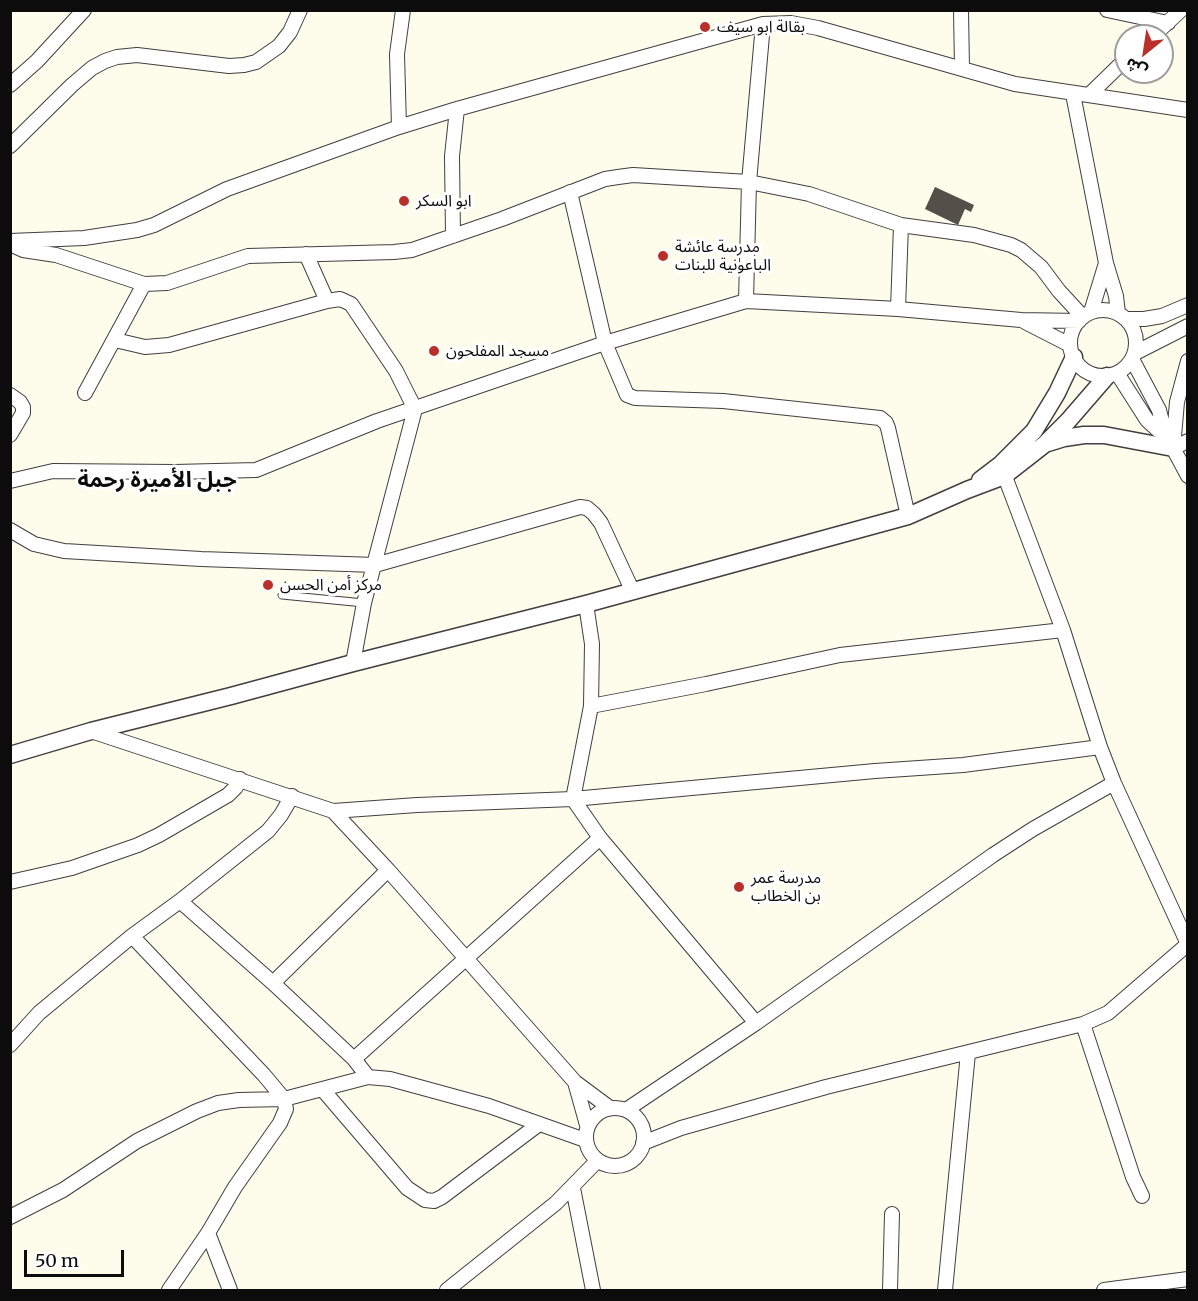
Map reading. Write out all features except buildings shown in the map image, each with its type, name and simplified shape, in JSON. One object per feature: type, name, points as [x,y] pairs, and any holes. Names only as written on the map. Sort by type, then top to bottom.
[{"type":"street","points":[[10,85],[37,61],[84,10]]},
{"type":"street","points":[[10,146],[72,85],[92,68],[105,61],[117,57],[137,56],[229,66],[256,62],[279,46],[290,32],[300,10]]},
{"type":"street","points":[[399,127],[397,54],[403,10]]},
{"type":"street","points":[[961,10],[962,68]]},
{"type":"street","points":[[1107,10],[1168,23],[1180,10]]},
{"type":"street","points":[[10,242],[84,238],[137,231],[227,189],[399,127],[763,24],[791,23],[818,28],[1015,84],[1188,110]]},
{"type":"street","points":[[746,301],[749,182],[763,24]]},
{"type":"street","points":[[1089,95],[1114,71]]},
{"type":"street","points":[[1072,94],[1106,263],[1122,316],[1135,335],[1133,356],[1163,417],[1165,433]]},
{"type":"street","points":[[453,236],[452,156],[457,109]]},
{"type":"street","points":[[10,242],[23,250],[56,255],[144,284],[167,283],[248,256],[394,252],[420,248],[605,179],[633,175],[749,182],[809,194],[901,225],[974,235],[1021,250],[1041,267],[1059,291],[1084,317]]},
{"type":"street","points":[[570,192],[605,343],[622,387],[631,397],[723,401],[875,416],[884,420],[888,428],[909,516]]},
{"type":"street","points":[[898,309],[901,225]]},
{"type":"street","points":[[306,254],[327,301]]},
{"type":"street","points":[[1106,263],[1084,317],[1071,336],[1072,351],[1079,366],[1097,375],[1112,374],[1125,368],[1133,356],[1188,326]]},
{"type":"street","points":[[86,393],[144,284]]},
{"type":"street","points":[[114,340],[145,346],[169,345],[327,301],[340,299],[351,304],[396,371],[415,409],[364,603],[353,663]]},
{"type":"street","points":[[10,482],[53,471],[256,470],[377,421],[605,343],[746,301],[898,309],[1021,320],[1084,317],[1110,310],[1122,316],[1144,319],[1162,316],[1188,305]]},
{"type":"street","points":[[1021,320],[1072,351]]},
{"type":"street","points":[[1003,470],[1034,431],[1057,393],[1072,351]]},
{"type":"street","points":[[1188,361],[1177,402],[1180,445],[1188,476]]},
{"type":"street","points":[[1112,374],[1147,420],[1180,445]]},
{"type":"street","points":[[10,755],[91,731],[633,592],[909,516],[967,490],[1045,444],[1112,374]]},
{"type":"street","points":[[10,395],[20,402],[23,412],[10,435]]},
{"type":"street","points":[[1045,444],[1064,438],[1104,435],[1180,445]]},
{"type":"street","points":[[643,1143],[681,1128],[826,1087],[1083,1024],[1108,1013],[1187,944],[1100,747],[1063,630],[1003,470]]},
{"type":"street","points":[[10,530],[34,544],[64,550],[201,560],[375,565],[580,507],[587,508],[601,523],[633,592]]},
{"type":"street","points":[[586,604],[592,644],[591,706],[573,799],[600,838],[756,1023]]},
{"type":"street","points":[[591,706],[840,655],[1063,630]]},
{"type":"street","points":[[91,731],[333,811],[417,804],[573,799],[963,765],[1100,747]]},
{"type":"street","points":[[10,882],[72,868],[138,845],[228,795],[240,779]]},
{"type":"street","points":[[626,1110],[756,1023],[993,855],[1033,829],[1114,783]]},
{"type":"street","points":[[10,1045],[39,1012],[132,936],[268,831],[292,796]]},
{"type":"street","points":[[333,811],[466,957],[575,1082],[610,1108]]},
{"type":"street","points":[[354,1059],[600,838]]},
{"type":"street","points":[[273,983],[388,870]]},
{"type":"street","points":[[180,901],[273,983],[354,1059],[368,1077]]},
{"type":"street","points":[[132,936],[212,1018],[284,1099],[286,1109],[280,1123],[239,1180],[208,1233],[169,1290]]},
{"type":"street","points":[[1083,1024],[1133,1177],[1142,1196]]},
{"type":"street","points":[[945,1290],[968,1053]]},
{"type":"street","points":[[10,1217],[63,1190],[137,1141],[197,1111],[218,1103],[284,1099],[368,1077],[390,1079],[489,1106],[585,1140]]},
{"type":"street","points":[[575,1082],[587,1125],[585,1140],[589,1151],[597,1161],[619,1166],[630,1162],[638,1154],[645,1135],[635,1116],[626,1110],[610,1108],[597,1113],[587,1125]]},
{"type":"street","points":[[323,1090],[407,1188],[425,1200],[434,1201],[442,1197],[539,1124]]},
{"type":"street","points":[[641,1125],[681,1128]]},
{"type":"street","points":[[447,1290],[573,1188],[597,1161]]},
{"type":"street","points":[[573,1188],[593,1290]]},
{"type":"street","points":[[890,1290],[892,1214]]},
{"type":"street","points":[[208,1233],[230,1290]]},
{"type":"street","points":[[1104,1290],[1188,1279]]},
{"type":"lane","points":[[282,595],[364,603]]},
{"type":"place","name":"بقالة ابو سيف","points":[[705,27]]},
{"type":"place","name":"ابو السكر","points":[[404,201]]},
{"type":"place","name":"مدرسة عائشة الباعونية للبنات","points":[[663,256]]},
{"type":"place","name":"مسجد المفلحون","points":[[434,351]]},
{"type":"place","name":"مركز أمن الحسن","points":[[268,585]]},
{"type":"place","name":"مدرسة عمر بن الخطاب","points":[[739,887]]},
{"type":"district","name":"جبل الأميرة رحمة","points":[[157,481]]}]
